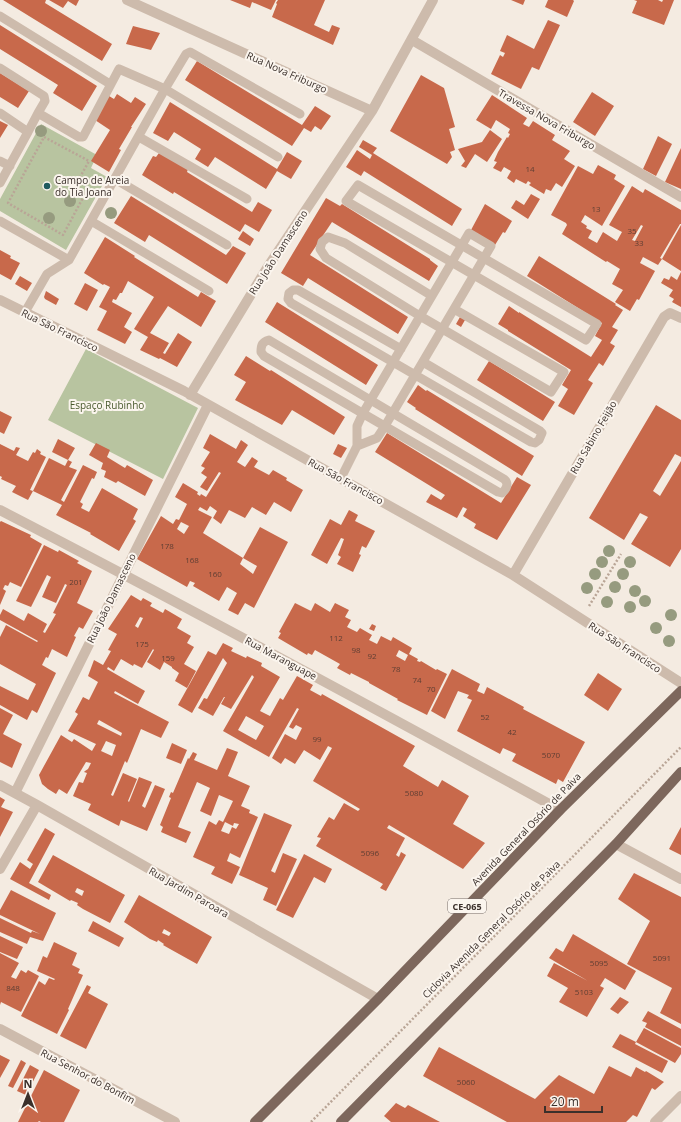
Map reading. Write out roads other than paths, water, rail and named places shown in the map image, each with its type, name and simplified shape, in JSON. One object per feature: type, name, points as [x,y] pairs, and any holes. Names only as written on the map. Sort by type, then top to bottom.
[{"type":"main road","name":"Avenida General Osório de Paiva","points":[[255,1122],[378,999],[560,810],[681,692]]},
{"type":"main road","points":[[341,1122],[616,844],[681,772]]},
{"type":"street","name":"Rua Nova Friburgo","points":[[127,0],[372,111]]},
{"type":"street","points":[[372,111],[433,0]]},
{"type":"street","name":"Travessa Nova Friburgo","points":[[412,40],[681,197]]},
{"type":"street","name":"Rua João Damasceno","points":[[190,395],[267,268],[372,111]]},
{"type":"street","name":"Rua São Francisco","points":[[0,300],[190,395],[341,478],[513,575],[681,683]]},
{"type":"street","name":"Rua Sabino Feijão","points":[[513,575],[664,317],[670,313],[681,318]]},
{"type":"street","name":"Rua João Damasceno","points":[[15,793],[208,405]]},
{"type":"street","name":"Rua Maranguape","points":[[0,510],[348,694],[560,810]]},
{"type":"street","name":"Rua Jardim Paroara","points":[[0,786],[37,805],[378,999]]},
{"type":"street","points":[[0,869],[37,805]]},
{"type":"street","points":[[616,844],[681,878]]},
{"type":"street","name":"Rua Senhor do Bonfim","points":[[0,1029],[175,1122]]},
{"type":"street","points":[[656,1122],[681,1096]]},
{"type":"lane","points":[[0,16],[110,84]]},
{"type":"lane","points":[[25,312],[47,274],[69,260],[186,54],[192,53],[300,114]]},
{"type":"lane","points":[[0,68],[44,96],[45,101],[0,183]]},
{"type":"lane","points":[[38,113],[78,137],[83,137],[110,84],[120,68],[166,89],[278,158]]},
{"type":"lane","points":[[0,114],[28,132]]},
{"type":"lane","points":[[139,137],[247,199]]},
{"type":"lane","points":[[0,160],[10,166]]},
{"type":"lane","points":[[115,179],[227,245]]},
{"type":"lane","points":[[358,185],[461,246],[483,259],[597,324],[586,340],[346,201],[358,185]]},
{"type":"lane","points":[[0,221],[69,260]]},
{"type":"lane","points":[[91,222],[209,291]]},
{"type":"lane","points":[[341,478],[357,446],[357,426],[363,413],[469,233],[475,236],[491,246],[377,438],[357,446]]},
{"type":"lane","points":[[432,296],[345,243],[328,237],[322,242],[320,249],[326,258],[420,316],[551,392],[564,372],[454,309]]},
{"type":"lane","points":[[401,349],[298,290],[293,290],[289,293],[288,299],[291,303],[531,442],[535,443],[541,436],[542,433],[534,427],[423,362]]},
{"type":"lane","points":[[269,340],[371,400],[504,479],[507,485],[505,490],[502,493],[498,492],[264,356],[261,352],[261,345],[265,341],[269,340]]},
{"type":"place","name":"Campo de Areia do Tia Joana","points":[[47,186]]},
{"type":"park label","name":"Espaço Rubinho","points":[[107,405]]}]
